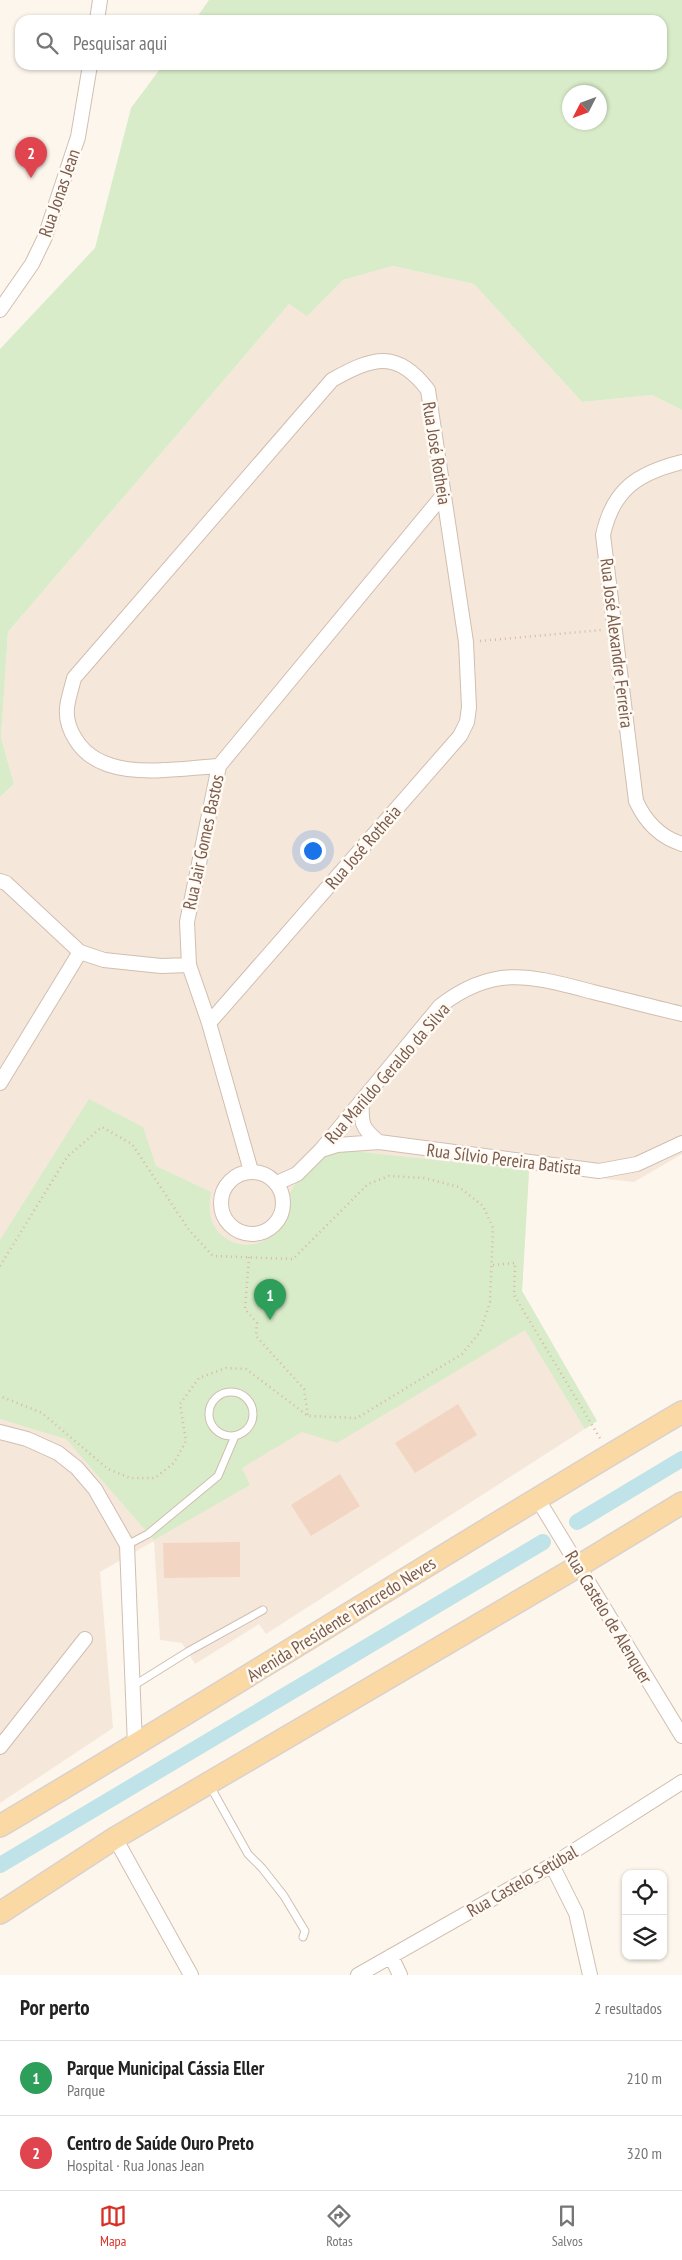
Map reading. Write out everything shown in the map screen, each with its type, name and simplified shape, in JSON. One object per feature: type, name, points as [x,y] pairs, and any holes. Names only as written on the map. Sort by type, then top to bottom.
[{"type":"main road","name":"Avenida Presidente Tancredo Neves","points":[[0,1826],[135,1746],[537,1498],[682,1412]]},
{"type":"main road","points":[[0,1913],[115,1838],[577,1567],[682,1502]]},
{"type":"street","points":[[98,15],[100,0]]},
{"type":"street","name":"Rua Jonas Jean","points":[[0,310],[32,264],[45,237],[78,136],[89,70]]},
{"type":"street","name":"Rua José Rotheia","points":[[209,1023],[460,736],[467,722],[469,707],[466,642],[428,390],[415,374],[400,364],[380,360],[358,365],[332,380],[74,678],[66,708],[70,732],[79,746],[92,758],[106,766],[138,770],[219,766]]},
{"type":"street","name":"Rua José Alexandre Ferreira","points":[[682,462],[643,475],[627,486],[607,516],[603,535],[636,801],[644,817],[656,829],[682,844]]},
{"type":"street","name":"Rua Jair Gomes Bastos","points":[[251,1171],[209,1023],[189,965],[187,922],[219,766],[444,494]]},
{"type":"street","points":[[0,881],[6,883],[80,952],[112,960],[161,966],[189,965]]},
{"type":"street","points":[[0,1082],[80,952]]},
{"type":"street","name":"Rua Marildo Geraldo da Silva","points":[[277,1183],[298,1174],[321,1150],[440,1006],[458,993],[492,980],[511,977],[536,978],[682,1014]]},
{"type":"street","points":[[362,1100],[361,1120],[366,1132],[379,1142]]},
{"type":"street","name":"Rua Sílvio Pereira Batista","points":[[321,1150],[337,1145],[379,1142],[599,1171],[637,1164],[682,1142]]},
{"type":"street","points":[[251,1171],[265,1174],[277,1183],[282,1194],[283,1207],[279,1219],[270,1229],[258,1234],[245,1233],[234,1228],[225,1218],[221,1206],[222,1194],[228,1182],[238,1174],[251,1171]]},
{"type":"street","points":[[0,1432],[27,1439],[58,1453],[77,1468],[95,1489],[127,1545],[135,1746]]},
{"type":"street","name":"Rua Castelo de Alenquer","points":[[537,1498],[577,1567],[682,1736]]},
{"type":"street","points":[[0,1748],[86,1639]]},
{"type":"street","name":"Rua Castelo Setúbal","points":[[358,1975],[552,1865],[682,1782]]},
{"type":"street","points":[[115,1838],[191,1975]]},
{"type":"street","points":[[552,1865],[576,1913],[590,1975]]},
{"type":"street","points":[[391,1956],[400,1975]]},
{"type":"lane","points":[[229,1391],[244,1395],[253,1408],[252,1424],[242,1434],[235,1436],[228,1436],[215,1430],[209,1418],[211,1404],[215,1398],[229,1391]]},
{"type":"lane","points":[[127,1545],[148,1534],[218,1476],[235,1436]]},
{"type":"lane","points":[[132,1686],[189,1650],[263,1610]]},
{"type":"lane","points":[[209,1783],[248,1854],[262,1868],[288,1903],[305,1931],[303,1937]]},
{"type":"path","points":[[466,642],[616,628]]},
{"type":"path","points":[[0,1266],[67,1156],[102,1127],[132,1144],[190,1230],[213,1256],[293,1259],[368,1184],[389,1176],[424,1178],[459,1187],[483,1206],[493,1228],[490,1302],[480,1332],[462,1354],[357,1418],[308,1416],[246,1369],[226,1368],[199,1378],[180,1404],[186,1441],[174,1464],[155,1478],[130,1478],[108,1469],[42,1413],[0,1396]]},
{"type":"path","points":[[249,1257],[245,1310],[257,1323],[256,1336],[304,1389],[308,1416]]},
{"type":"path","points":[[492,1265],[515,1263],[514,1295],[592,1424]]},
{"type":"shaded area","points":[[393,266],[474,284],[582,402],[652,395],[682,410],[682,1154],[634,1182],[529,1171],[522,1291],[597,1421],[266,1634],[259,1624],[195,1664],[182,1643],[160,1640],[154,1541],[100,1572],[113,1728],[0,1803],[0,797],[14,784],[1,737],[8,632],[289,304],[307,315],[343,280]]},
{"type":"green space","points":[[209,0],[682,0],[682,410],[652,395],[582,402],[474,284],[393,266],[343,280],[307,316],[289,304],[8,632],[1,737],[14,784],[0,797],[0,349],[95,248],[131,108],[159,70],[667,70],[667,15],[198,15]]},
{"type":"green space","points":[[89,1099],[143,1127],[156,1166],[211,1192],[210,1210],[215,1228],[224,1237],[242,1245],[260,1243],[275,1233],[285,1217],[289,1194],[293,1187],[313,1163],[328,1153],[342,1150],[529,1170],[522,1291],[597,1421],[585,1429],[525,1330],[337,1443],[302,1432],[242,1468],[250,1485],[154,1540],[66,1439],[0,1419],[0,1240]]},
{"type":"building","points":[[458,1404],[477,1435],[415,1473],[395,1443]]},
{"type":"building","points":[[340,1474],[360,1506],[311,1536],[291,1505]]},
{"type":"building","points":[[240,1542],[240,1577],[164,1578],[163,1543]]},
{"type":"waterway","points":[[577,1522],[682,1459]]},
{"type":"waterway","points":[[0,1865],[543,1542]]},
{"type":"place","name":"Centro de Saúde Ouro Preto","points":[[31,178]]},
{"type":"place","name":"Parque Municipal Cássia Eller","points":[[270,1320]]}]
